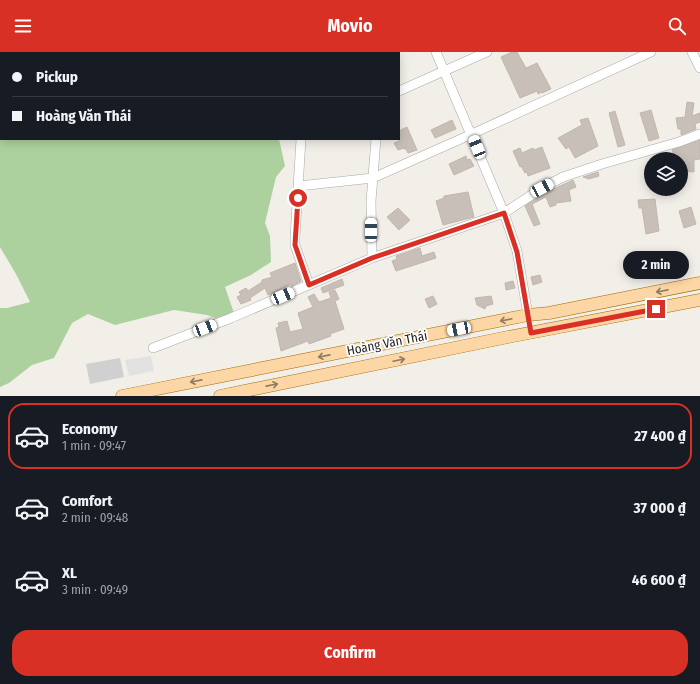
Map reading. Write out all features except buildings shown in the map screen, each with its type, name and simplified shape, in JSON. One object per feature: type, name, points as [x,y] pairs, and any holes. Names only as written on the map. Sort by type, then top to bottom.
[{"type":"main road","name":"Hoàng Văn Thái","points":[[122,396],[528,315],[700,283]]},
{"type":"main road","name":"Hoàng Văn Thái","points":[[220,396],[700,300]]},
{"type":"main road","points":[[528,315],[531,333]]},
{"type":"street","points":[[436,52],[472,134],[504,213],[517,252],[528,315]]},
{"type":"street","points":[[400,91],[487,52]]},
{"type":"street","points":[[299,186],[373,178],[651,52]]},
{"type":"street","points":[[692,52],[700,68]]},
{"type":"street","points":[[153,348],[231,318],[372,258],[504,213],[542,188],[563,177],[679,142],[700,134]]},
{"type":"street","points":[[301,140],[295,245],[309,285]]},
{"type":"street","points":[[372,258],[371,201],[376,140]]},
{"type":"shaded area","points":[[151,356],[154,371],[129,376],[125,360]]},
{"type":"shaded area","points":[[120,358],[124,377],[90,384],[86,364]]},
{"type":"green space","points":[[0,140],[279,140],[285,166],[276,177],[265,223],[270,236],[271,262],[251,275],[225,287],[234,313],[223,321],[207,315],[174,310],[115,325],[88,314],[72,323],[54,358],[32,365],[9,383],[0,387],[0,308],[7,308],[30,302],[0,247]]},
{"type":"route","points":[[298,198],[295,245],[309,285],[372,258],[504,213],[517,252],[531,333],[656,309]]}]
